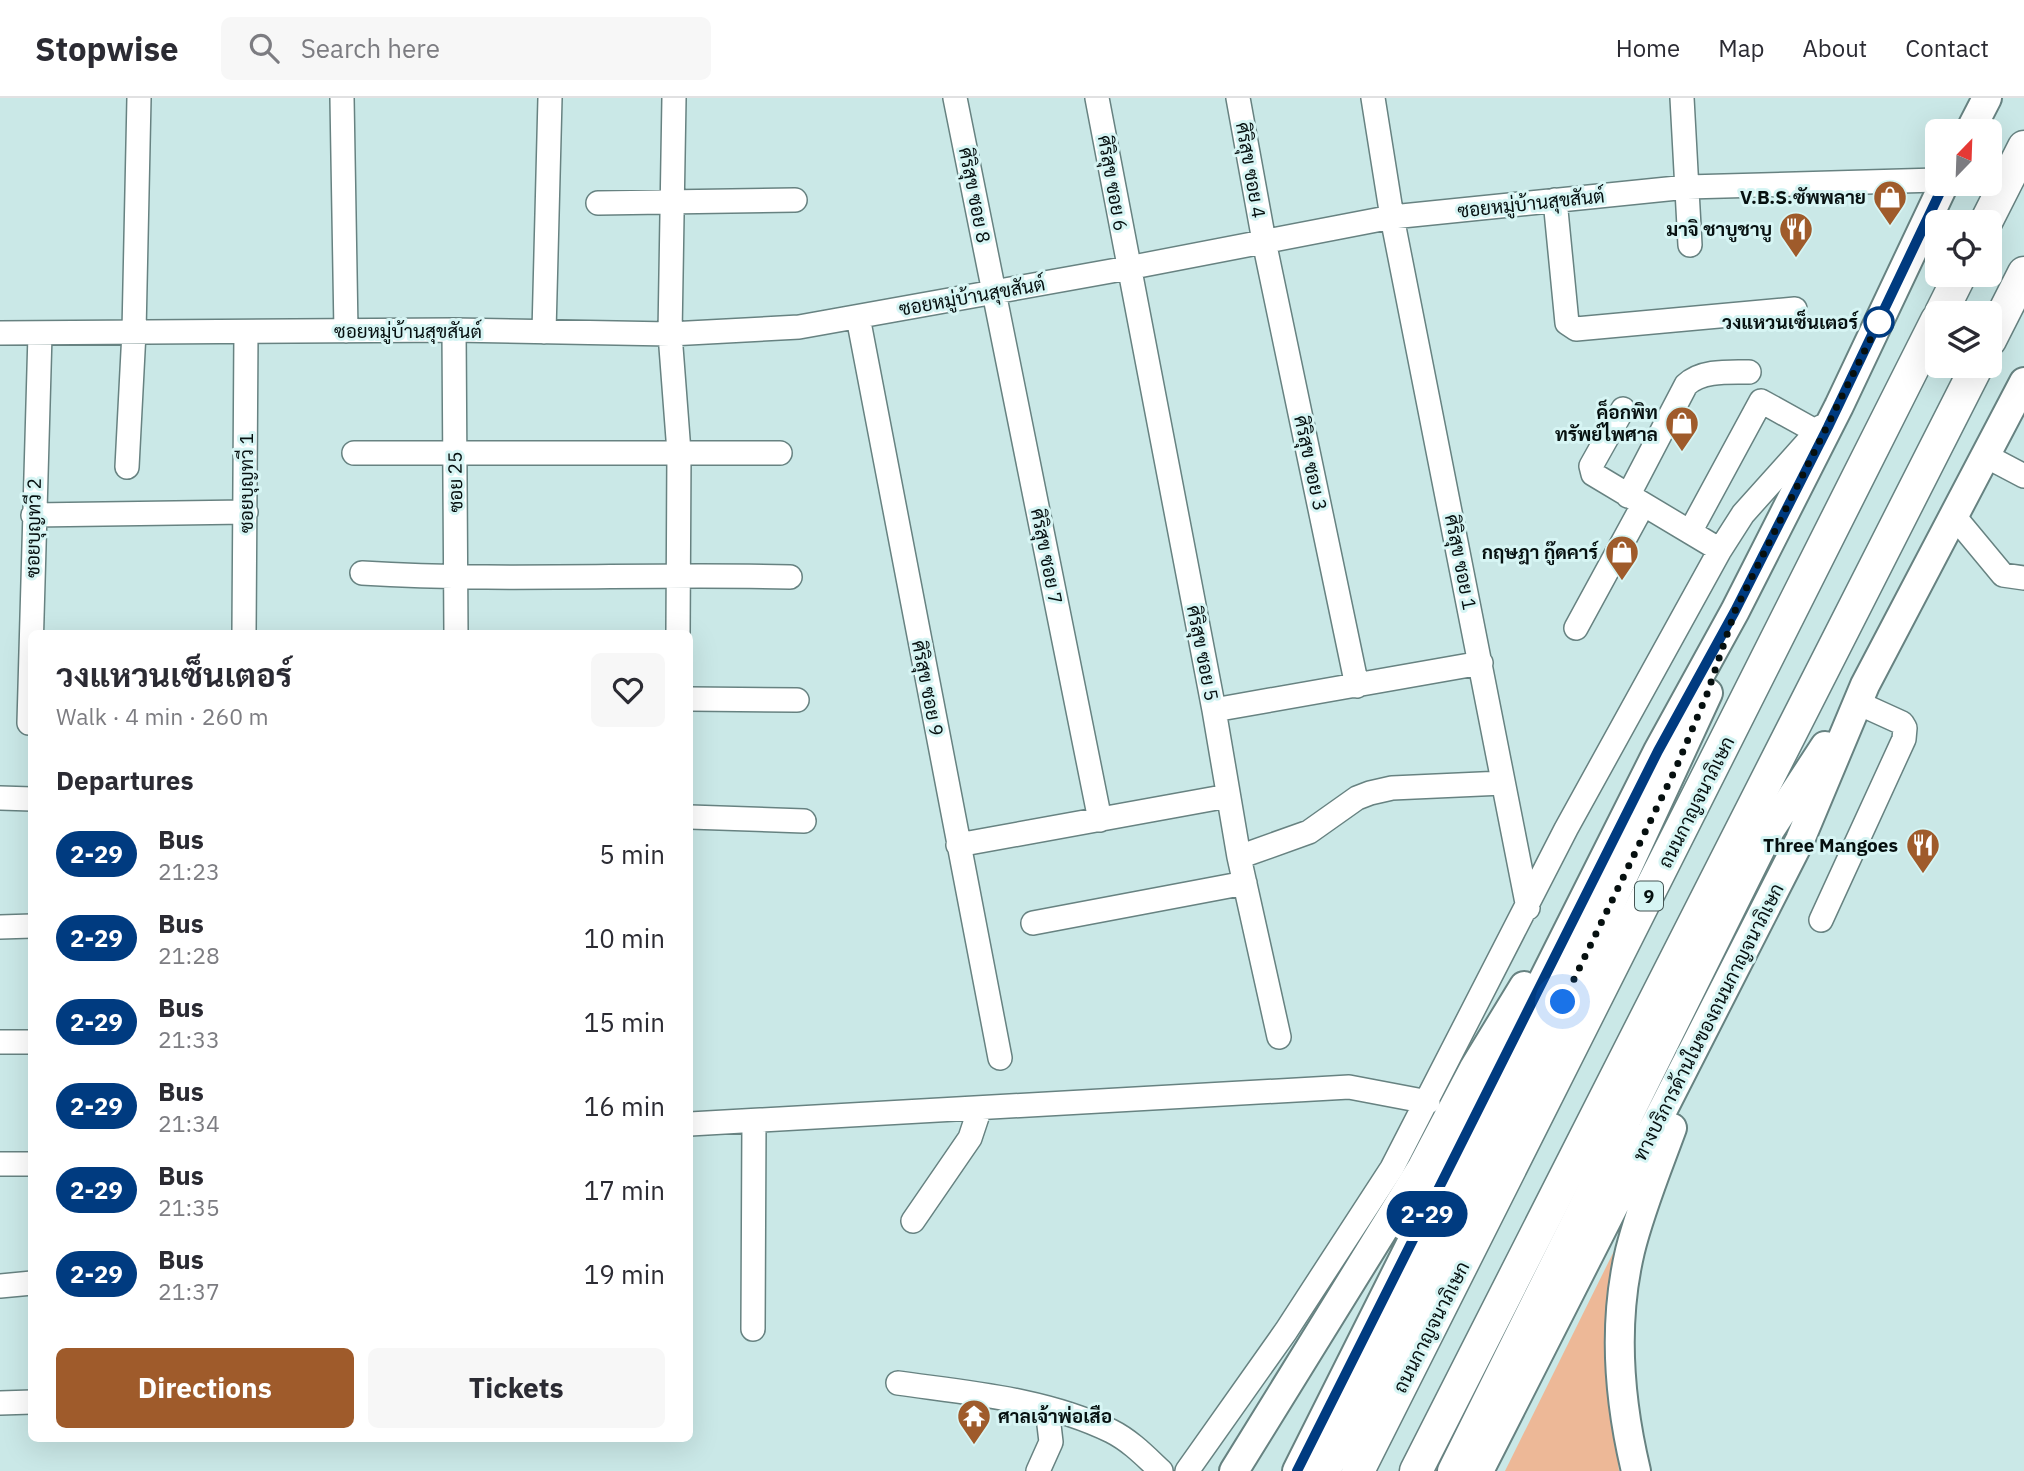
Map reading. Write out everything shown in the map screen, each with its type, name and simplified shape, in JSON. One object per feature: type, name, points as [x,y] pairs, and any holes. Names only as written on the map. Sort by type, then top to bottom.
[{"type":"highway","points":[[1992,210],[2024,146]]},
{"type":"highway","points":[[2002,316],[2024,273]]},
{"type":"highway","name":"ถนนกาญจนาภิเษก","points":[[1358,1471],[1925,344]]},
{"type":"highway","points":[[1416,1471],[1971,378]]},
{"type":"main road","points":[[1976,119],[1987,98]]},
{"type":"main road","points":[[1297,1471],[1658,751],[1735,611],[1839,406],[1938,196]]},
{"type":"main road","name":"ทางบริการด้านในของถนนกาญจนาภิเษก","points":[[1482,1470],[1800,839],[1861,694],[2024,382]]},
{"type":"main road","points":[[1326,1471],[1600,928],[1702,706],[1735,611]]},
{"type":"main road","points":[[1452,1471],[1770,830],[1861,694]]},
{"type":"main road","points":[[1234,1471],[1422,1167],[1517,994],[1567,932]]},
{"type":"main road","points":[[1636,1471],[1625,1425],[1620,1342],[1630,1253],[1654,1176],[1717,1008]]},
{"type":"street","points":[[127,467],[134,332],[139,98]]},
{"type":"street","points":[[342,98],[346,331]]},
{"type":"street","points":[[544,332],[550,98]]},
{"type":"street","points":[[674,98],[670,334],[679,453],[678,630]]},
{"type":"street","name":"ศิริสุข ซอย 8","points":[[955,98],[994,291]]},
{"type":"street","name":"ศิริสุข ซอย 6","points":[[1097,98],[1128,268]]},
{"type":"street","name":"ศิริสุข ซอย 4","points":[[1238,98],[1264,241]]},
{"type":"street","name":"ศิริสุข ซอย 1","points":[[1373,98],[1392,217],[1528,908]]},
{"type":"street","points":[[1682,98],[1690,245]]},
{"type":"street","name":"ซอยหมู่บ้านสุขสันต์","points":[[0,333],[454,330],[670,334],[799,327],[1392,217],[1687,187],[1925,180]]},
{"type":"street","points":[[598,203],[795,200]]},
{"type":"street","points":[[1555,200],[1567,323],[1576,329],[1795,309]]},
{"type":"street","name":"ศิริสุข ซอย 3","points":[[1264,241],[1357,685]]},
{"type":"street","name":"ศิริสุข ซอย 5","points":[[1128,268],[1214,710],[1239,857],[1279,1037]]},
{"type":"street","name":"ศิริสุข ซอย 7","points":[[994,291],[1100,820]]},
{"type":"street","name":"ศิริสุข ซอย 9","points":[[858,317],[1000,1058]]},
{"type":"street","name":"ซอย 25","points":[[454,330],[456,630]]},
{"type":"street","name":"ซอยบุญทวี 1","points":[[244,630],[246,332]]},
{"type":"street","name":"ซอยบุญทวี 2","points":[[32,630],[40,334]]},
{"type":"street","points":[[1576,628],[1686,385],[1692,379],[1716,373],[1749,372]]},
{"type":"street","points":[[1690,532],[1761,401],[1817,432]]},
{"type":"street","points":[[1187,1471],[1286,1331],[1392,1168],[1528,908],[1566,828],[1742,514],[1839,406]]},
{"type":"street","points":[[1623,409],[1591,466],[1593,474],[1720,550]]},
{"type":"street","points":[[354,453],[780,453]]},
{"type":"street","points":[[1986,456],[2024,475]]},
{"type":"street","points":[[33,515],[246,512]]},
{"type":"street","points":[[1954,516],[2003,575],[2024,578]]},
{"type":"street","points":[[362,573],[457,579],[679,574],[790,577]]},
{"type":"street","points":[[1214,710],[1481,663]]},
{"type":"street","points":[[1821,920],[1904,739],[1905,728],[1902,723],[1861,694]]},
{"type":"street","points":[[693,699],[797,701]]},
{"type":"street","points":[[1239,857],[1309,832],[1357,798],[1370,793],[1392,788],[1503,783]]},
{"type":"street","points":[[958,845],[1228,796]]},
{"type":"street","points":[[0,797],[28,799]]},
{"type":"street","points":[[693,817],[804,821]]},
{"type":"street","points":[[1033,923],[1245,883]]},
{"type":"street","points":[[0,927],[28,926]]},
{"type":"street","points":[[0,1042],[28,1042]]},
{"type":"street","points":[[693,1124],[1349,1087],[1428,1102]]},
{"type":"street","points":[[913,1221],[970,1138],[980,1108]]},
{"type":"street","points":[[753,1329],[754,1121]]},
{"type":"street","points":[[0,1164],[28,1164]]},
{"type":"street","points":[[0,1286],[28,1283]]},
{"type":"street","points":[[898,1383],[985,1395],[1047,1408],[1112,1432],[1131,1443],[1161,1471]]},
{"type":"street","points":[[0,1403],[28,1402]]},
{"type":"street","points":[[1038,1471],[1051,1442],[1047,1408]]},
{"type":"shaded area","points":[[1615,1249],[1606,1342],[1619,1471],[1505,1471]]},
{"type":"bus line","name":"2-29","points":[[1297,1471],[1658,751],[1735,611],[1828,427],[1938,196]]},
{"type":"place","name":"V.B.S.ซัพพลาย","points":[[1890,227]]},
{"type":"place","name":"มาจิ ชาบูชาบู","points":[[1796,259]]},
{"type":"place","name":"วงแหวนเซ็นเตอร์","points":[[1879,322]]},
{"type":"place","name":"ค็อกพิท ทรัพย์ไพศาล","points":[[1682,453]]},
{"type":"place","name":"กฤษฎา กู๊ดคาร์","points":[[1622,582]]},
{"type":"place","name":"Three Mangoes","points":[[1923,875]]},
{"type":"place","name":"ศาลเจ้าพ่อเสือ","points":[[974,1446]]},
{"type":"route","points":[[1563,1002],[1676,768],[1707,694],[1735,611],[1879,322]]}]
